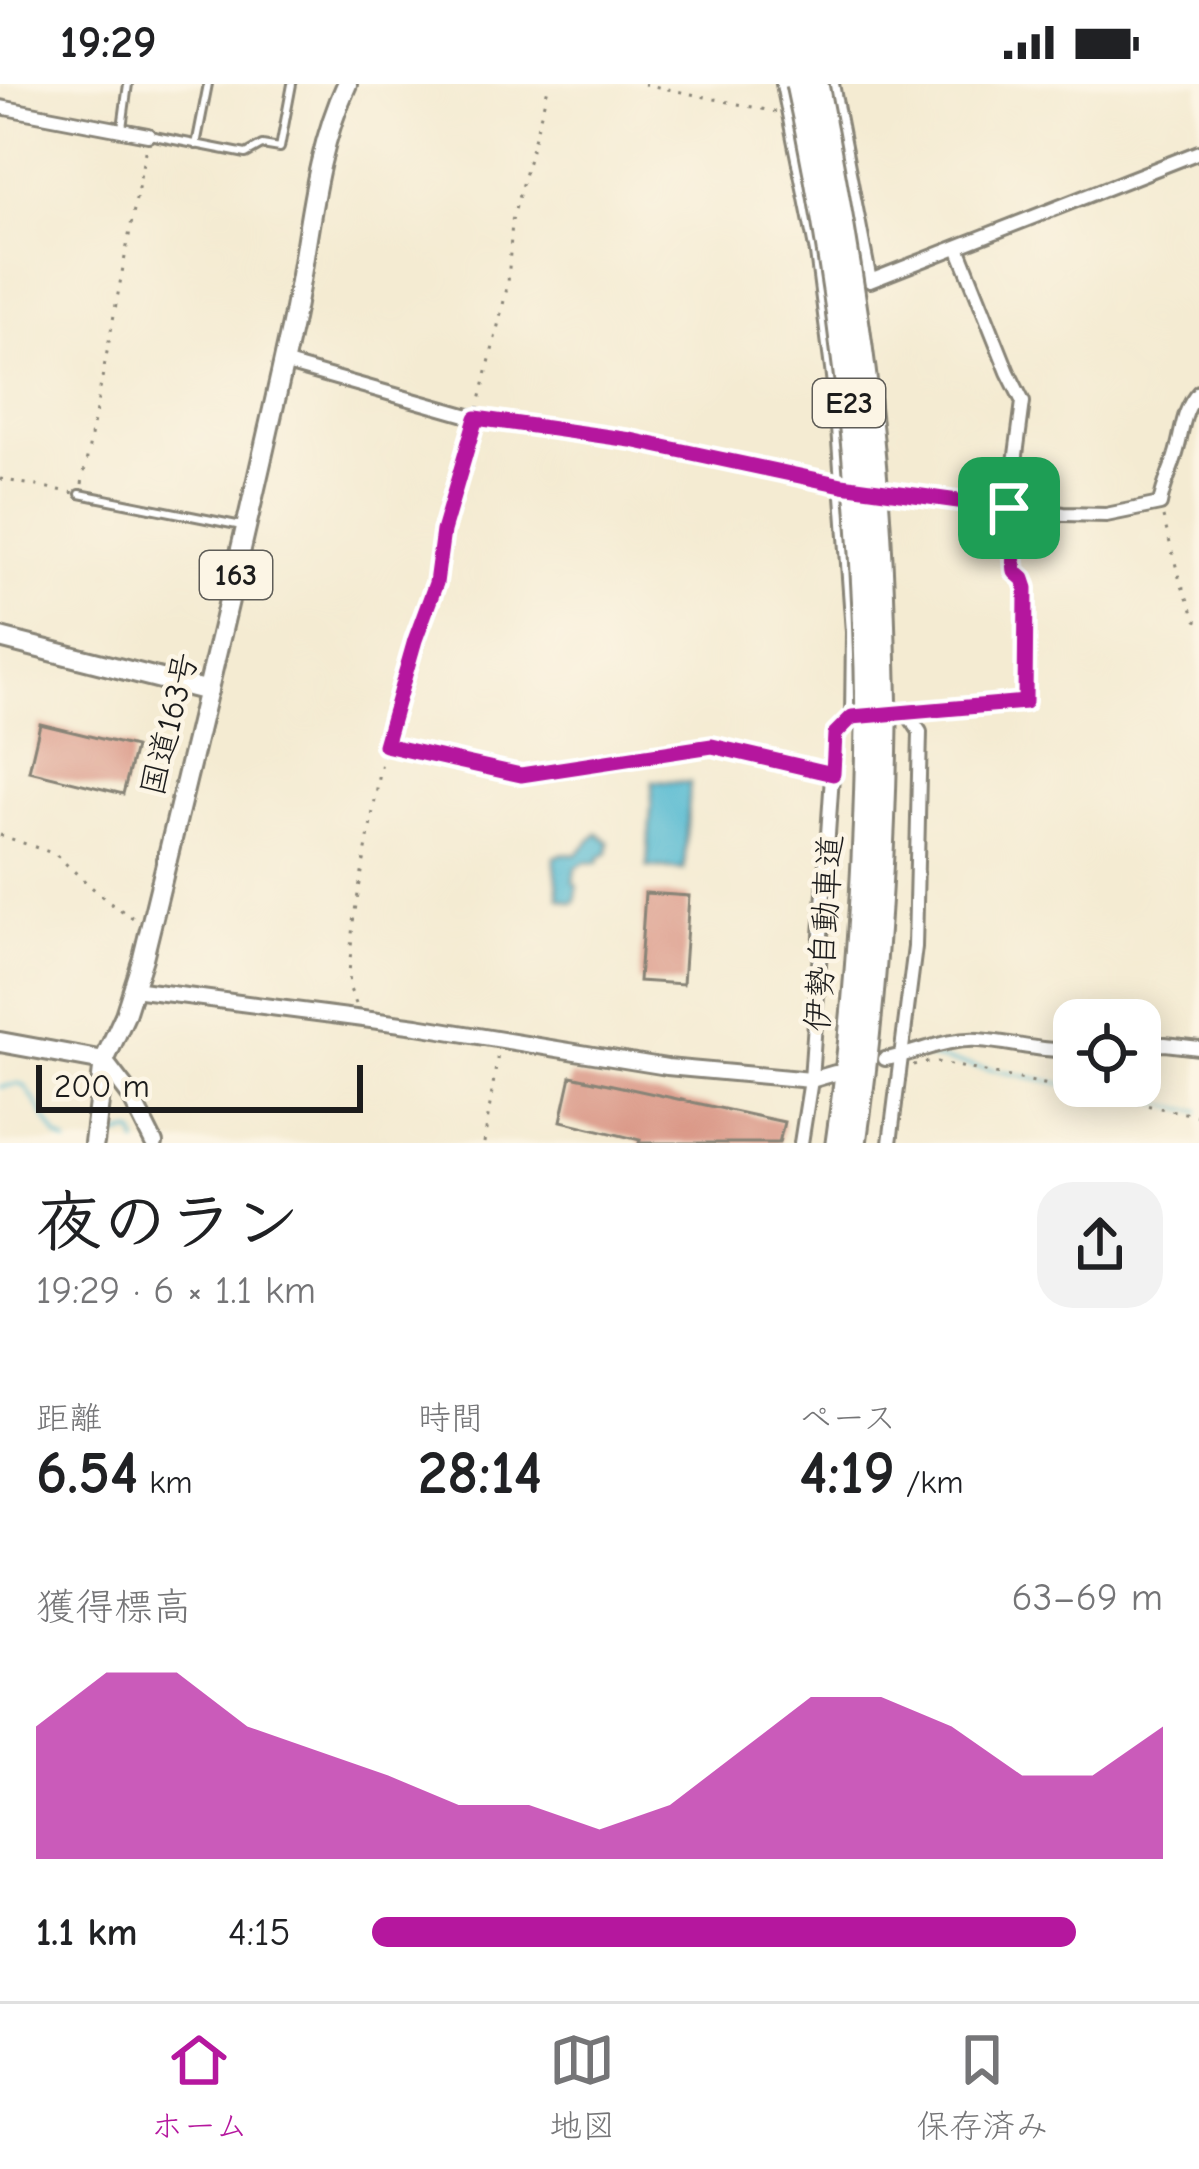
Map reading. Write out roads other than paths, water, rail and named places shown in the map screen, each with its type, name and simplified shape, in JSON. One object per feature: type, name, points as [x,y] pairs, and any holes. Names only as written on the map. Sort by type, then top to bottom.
[{"type":"highway","name":"伊勢自動車道","points":[[796,84],[829,250],[849,396],[864,574],[868,723],[884,818],[877,957],[855,1143]]},
{"type":"highway","name":"伊勢自動車道","points":[[817,84],[848,248],[872,442],[882,574],[868,723],[861,914],[837,1143]]},
{"type":"main road","name":"国道163号","points":[[94,1143],[104,1061],[133,989],[150,928],[283,363],[324,148],[347,84]]},
{"type":"main road","points":[[0,638],[208,691]]},
{"type":"main road","points":[[0,1042],[104,1061],[130,1095],[154,1143]]},
{"type":"street","points":[[783,84],[818,253],[836,400],[853,632],[868,723]]},
{"type":"street","points":[[832,84],[870,281],[1199,152]]},
{"type":"street","points":[[0,107],[148,135]]},
{"type":"street","points":[[958,247],[1023,402],[1009,508],[1015,572],[1026,588],[1025,702]]},
{"type":"street","points":[[283,363],[476,418],[631,440],[842,485],[1009,508],[1106,515],[1160,504],[1184,414],[1199,392]]},
{"type":"street","points":[[801,1143],[812,1080],[835,734],[906,711],[920,732],[915,947],[890,1143]]},
{"type":"street","points":[[133,989],[667,1067],[812,1080],[835,1073]]},
{"type":"street","points":[[884,1059],[901,1062],[953,1041],[1053,1051]]},
{"type":"street","points":[[1161,1044],[1199,1048]]},
{"type":"lane","points":[[122,130],[128,84]]},
{"type":"lane","points":[[196,145],[208,84]]},
{"type":"lane","points":[[148,135],[246,154],[262,145],[280,148],[292,84]]},
{"type":"lane","points":[[80,494],[246,526]]},
{"type":"water","points":[[653,781],[690,783],[684,870],[647,867]]},
{"type":"water","points":[[598,833],[609,842],[608,853],[598,863],[585,862],[576,868],[573,903],[559,898],[554,857],[576,855]]},
{"type":"waterway","points":[[927,1057],[1053,1082]]},
{"type":"waterway","points":[[0,1087],[26,1087],[58,1138],[67,1143]]},
{"type":"waterway","points":[[1161,1104],[1199,1112]]},
{"type":"waterway","points":[[105,1139],[129,1132],[135,1134],[137,1143]]}]
